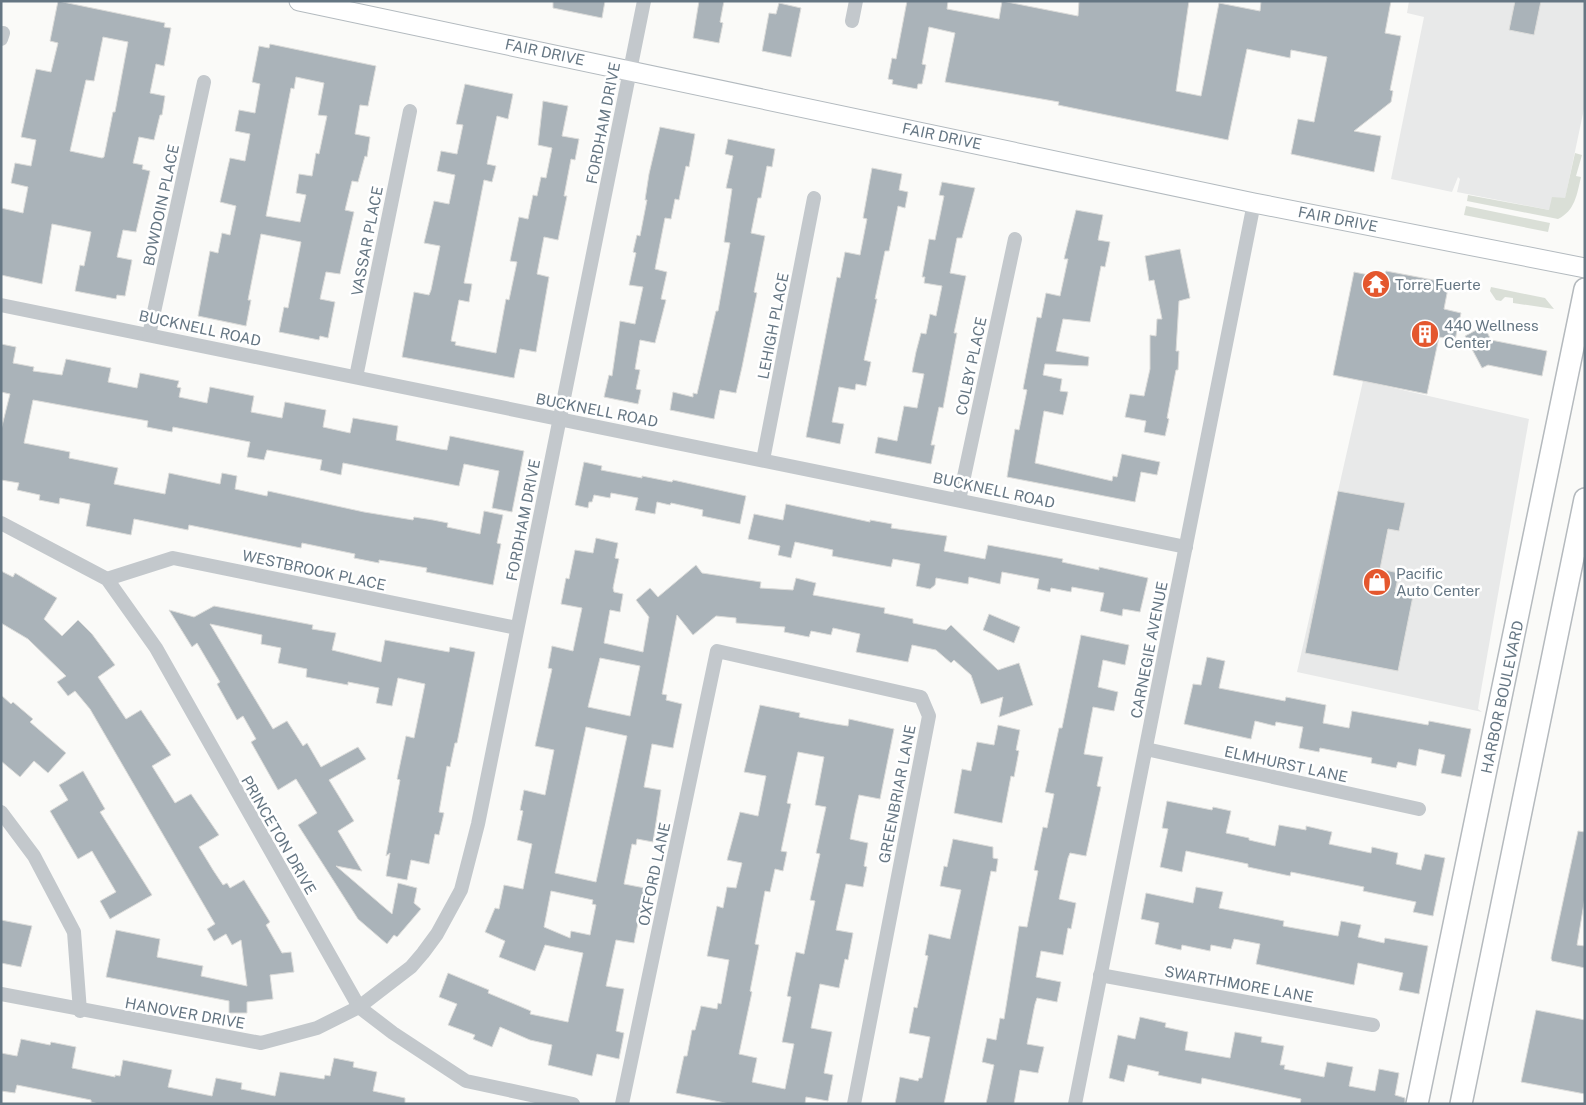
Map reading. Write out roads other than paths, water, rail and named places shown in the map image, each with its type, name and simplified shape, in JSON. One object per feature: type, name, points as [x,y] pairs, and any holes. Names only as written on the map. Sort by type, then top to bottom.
[{"type":"main road","name":"FAIR DRIVE","points":[[299,1],[1254,203],[1585,268]]},
{"type":"main road","name":"HARBOR BOULEVARD","points":[[1417,1104],[1522,605],[1585,289]]},
{"type":"main road","points":[[1461,1104],[1585,499]]},
{"type":"street","name":"FORDHAM DRIVE","points":[[359,1007],[411,967],[437,934],[461,890],[478,824],[644,1]]},
{"type":"street","points":[[852,21],[856,1]]},
{"type":"street","name":"BOWDOIN PLACE","points":[[149,335],[204,82]]},
{"type":"street","name":"VASSAR PLACE","points":[[356,377],[410,111]]},
{"type":"street","name":"LEHIGH PLACE","points":[[763,460],[814,198]]},
{"type":"street","name":"CARNEGIE AVENUE","points":[[1075,1104],[1254,203]]},
{"type":"street","name":"COLBY PLACE","points":[[959,500],[1015,239]]},
{"type":"street","name":"BUCKNELL ROAD","points":[[1,304],[1186,547]]},
{"type":"street","name":"PRINCETON DRIVE","points":[[1,523],[107,579],[156,648],[359,1007],[393,1033],[466,1080],[573,1104]]},
{"type":"street","name":"WESTBROOK PLACE","points":[[107,579],[173,558],[517,628]]},
{"type":"street","name":"OXFORD LANE","points":[[622,1104],[717,651]]},
{"type":"street","name":"GREENBRIAR LANE","points":[[717,651],[921,698],[929,716],[854,1104]]},
{"type":"street","name":"ELMHURST LANE","points":[[1146,750],[1418,810]]},
{"type":"street","points":[[1,812],[34,856],[74,932],[80,1011]]},
{"type":"street","name":"SWARTHMORE LANE","points":[[1100,975],[1373,1025]]},
{"type":"street","name":"HANOVER DRIVE","points":[[1,994],[80,1011],[261,1043],[317,1028],[359,1007]]},
{"type":"place","name":"Torre Fuerte","points":[[1376,284]]},
{"type":"place","name":"440 Wellness Center","points":[[1425,334]]},
{"type":"place","name":"Pacific Auto Center","points":[[1377,582]]}]
